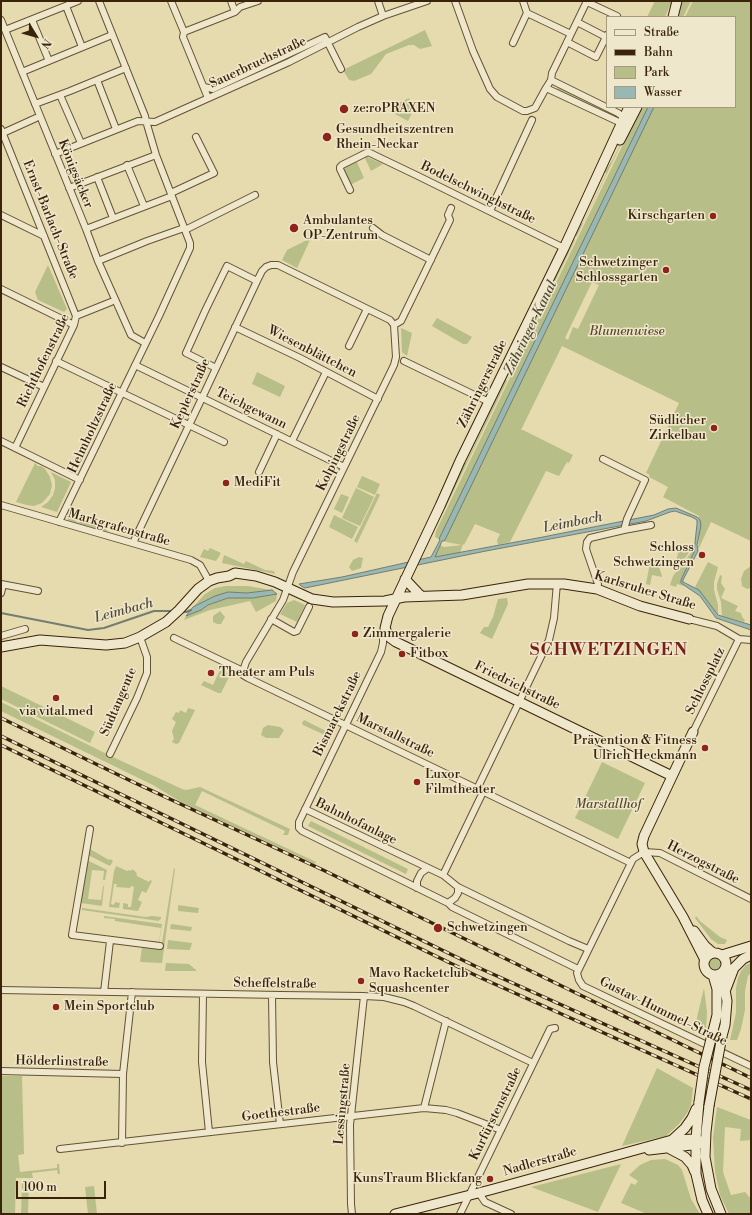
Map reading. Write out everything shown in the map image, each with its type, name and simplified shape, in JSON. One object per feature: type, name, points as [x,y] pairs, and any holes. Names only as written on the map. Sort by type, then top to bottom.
[{"type":"main road","points":[[672,16],[677,1]]},
{"type":"main road","points":[[625,123],[629,108]]},
{"type":"main road","points":[[625,123],[636,108]]},
{"type":"main road","name":"Zähringerstraße","points":[[396,599],[460,461],[596,181],[607,165],[625,123]]},
{"type":"main road","points":[[1,647],[40,640],[106,645],[125,643],[158,627],[174,615],[198,589],[209,581],[235,573],[256,576],[260,579],[275,582],[304,596],[325,602],[396,599]]},
{"type":"main road","points":[[405,579],[421,596]]},
{"type":"main road","name":"Karlsruher Straße","points":[[396,599],[421,596],[467,594],[528,584],[557,583],[597,589],[640,606],[688,619]]},
{"type":"main road","points":[[385,628],[387,618],[396,599]]},
{"type":"main road","points":[[375,601],[383,609],[387,618]]},
{"type":"main road","name":"Friedrichstraße","points":[[385,628],[389,637],[396,642],[672,776]]},
{"type":"main road","points":[[694,732],[642,838],[642,844],[644,852],[683,917],[705,960],[705,969],[710,974],[718,974]]},
{"type":"main road","points":[[683,917],[706,946],[724,958],[726,964],[718,974],[717,1015],[704,1067],[699,1102],[696,1142],[696,1174]]},
{"type":"main road","points":[[705,960],[707,957],[751,946]]},
{"type":"main road","points":[[721,1214],[711,1189],[707,1173],[705,1143],[709,1106],[726,1015],[726,991],[734,968],[743,959],[751,955]]},
{"type":"main road","points":[[718,974],[726,991]]},
{"type":"main road","points":[[699,1102],[690,1122],[670,1144],[692,1165],[696,1174],[702,1200],[708,1214]]},
{"type":"main road","name":"Nadlerstraße","points":[[395,1214],[469,1196],[619,1155],[670,1144],[696,1142],[705,1143]]},
{"type":"street","points":[[5,30],[78,1]]},
{"type":"street","name":"Helmholtzstraße","points":[[59,522],[189,252],[190,243],[156,155],[145,116],[99,1]]},
{"type":"street","name":"Sauerbruchstraße","points":[[171,1],[184,32],[183,38],[208,98],[328,43],[358,27],[383,16],[426,1]]},
{"type":"street","points":[[231,1],[235,12]]},
{"type":"street","points":[[184,32],[235,12],[240,7],[258,1]]},
{"type":"street","points":[[378,1],[383,16]]},
{"type":"street","points":[[455,1],[490,89],[497,97],[524,111],[535,108],[551,80],[552,74],[587,1],[617,16]]},
{"type":"street","points":[[513,43],[527,13],[523,1]]},
{"type":"street","points":[[66,6],[82,47]]},
{"type":"street","points":[[527,13],[571,34]]},
{"type":"street","name":"Königsäcker","points":[[1,20],[98,261],[130,335],[146,343]]},
{"type":"street","points":[[32,20],[49,61]]},
{"type":"street","points":[[577,22],[606,36]]},
{"type":"street","points":[[22,72],[112,35]]},
{"type":"street","name":"Sauerbruchstraße","points":[[204,87],[213,88],[325,37],[328,43]]},
{"type":"street","points":[[567,42],[596,57],[606,38]]},
{"type":"street","points":[[328,43],[341,69]]},
{"type":"street","points":[[35,104],[126,68]]},
{"type":"street","points":[[97,80],[116,129]]},
{"type":"street","points":[[551,80],[606,107]]},
{"type":"street","points":[[546,88],[625,123]]},
{"type":"street","name":"Königsäcker","points":[[60,95],[82,143]]},
{"type":"street","points":[[55,154],[138,121],[155,122],[208,98]]},
{"type":"street","points":[[608,108],[622,116],[625,123]]},
{"type":"street","name":"Ernst-Barlach-Straße","points":[[36,118],[1,130],[76,316]]},
{"type":"street","points":[[490,211],[532,120]]},
{"type":"street","points":[[86,229],[171,195],[214,173],[196,137]]},
{"type":"street","name":"Bodelschwinghstraße","points":[[350,190],[340,167],[368,152],[564,248]]},
{"type":"street","points":[[69,188],[156,155]]},
{"type":"street","points":[[127,166],[144,206]]},
{"type":"street","name":"Königsäcker","points":[[97,177],[113,218]]},
{"type":"street","points":[[98,261],[147,241],[185,229],[255,195]]},
{"type":"street","name":"Bodelschwinghstraße","points":[[431,260],[450,220],[448,215],[451,208]]},
{"type":"street","points":[[1,215],[44,236]]},
{"type":"street","points":[[349,346],[367,309],[390,320],[394,325],[401,321],[431,260],[382,235],[373,228]]},
{"type":"street","name":"Keplerstraße","points":[[133,543],[257,281],[262,271],[266,267],[278,265],[367,309]]},
{"type":"street","points":[[216,368],[186,353],[200,322],[227,266],[257,281]]},
{"type":"street","points":[[1,289],[74,325]]},
{"type":"street","name":"Richthofenstraße","points":[[14,448],[74,325],[76,316],[111,302]]},
{"type":"street","name":"Kolpingstraße","points":[[242,671],[283,600],[293,572],[394,365],[396,357],[394,325]]},
{"type":"street","name":"Wiesenblättchen","points":[[236,327],[378,399]]},
{"type":"street","points":[[56,361],[224,442]]},
{"type":"street","points":[[404,361],[489,402]]},
{"type":"street","name":"Teichgewann","points":[[135,365],[344,467]]},
{"type":"street","points":[[1,367],[44,387]]},
{"type":"street","name":"Teichgewann","points":[[292,441],[326,372]]},
{"type":"street","points":[[259,472],[277,434]]},
{"type":"street","points":[[1,441],[80,480]]},
{"type":"street","points":[[603,459],[645,480],[625,525]]},
{"type":"street","name":"Markgrafenstraße","points":[[1,505],[197,563],[201,566],[209,581]]},
{"type":"street","points":[[597,589],[598,584],[586,549],[587,542],[593,537],[625,525],[651,525]]},
{"type":"street","points":[[444,875],[519,702],[549,640],[554,618],[557,583]]},
{"type":"street","points":[[1,593],[2,584],[38,591]]},
{"type":"street","points":[[271,619],[294,632],[297,631],[309,607]]},
{"type":"street","name":"Karlsruher Straße","points":[[688,619],[717,626],[739,639]]},
{"type":"street","name":"Bismarckstraße","points":[[305,809],[381,652],[383,643],[382,635],[385,628]]},
{"type":"street","points":[[1,636],[25,629]]},
{"type":"street","name":"Südtangente","points":[[110,754],[137,698],[147,673],[147,657],[140,637]]},
{"type":"street","name":"Marstallstraße","points":[[174,638],[242,671],[248,678],[630,863]]},
{"type":"street","points":[[739,639],[751,640]]},
{"type":"street","name":"Schlossplatz","points":[[694,732],[739,639]]},
{"type":"street","name":"Bahnhofanlage","points":[[578,969],[302,831],[299,828],[299,822],[305,809],[444,875],[458,887],[588,949]]},
{"type":"street","points":[[90,829],[72,935],[110,941],[160,946]]},
{"type":"street","points":[[578,969],[630,863],[633,859],[644,852]]},
{"type":"street","name":"Herzogstraße","points":[[644,852],[660,853],[751,899]]},
{"type":"street","points":[[417,888],[417,881],[421,873],[428,868]]},
{"type":"street","points":[[448,904],[458,893],[458,887]]},
{"type":"street","points":[[104,992],[110,941]]},
{"type":"street","name":"Gustav-Hummel-Straße","points":[[578,969],[577,976],[583,986],[751,1066]]},
{"type":"street","name":"Scheffelstraße","points":[[1,990],[384,997],[404,1002],[533,1063]]},
{"type":"street","points":[[122,1143],[123,1074],[132,992]]},
{"type":"street","points":[[203,994],[202,1062],[209,1132]]},
{"type":"street","points":[[272,995],[273,1062],[280,1124]]},
{"type":"street","name":"Lessingstraße","points":[[352,1214],[350,1140],[351,1116],[364,996]]},
{"type":"street","points":[[424,1108],[446,1021]]},
{"type":"street","name":"Kurfürstenstraße","points":[[460,1214],[550,1029],[555,1028]]},
{"type":"street","name":"Hölderlinstraße","points":[[1,1072],[123,1074]]},
{"type":"street","name":"Goethestraße","points":[[60,1150],[424,1108],[457,1113],[501,1130]]},
{"type":"street","points":[[479,1193],[485,1202],[511,1214]]},
{"type":"green space","points":[[655,1],[672,1],[665,16],[648,16]]},
{"type":"green space","points":[[682,1],[691,1],[684,16],[677,16]]},
{"type":"green space","name":"Schwetzinger Schlossgarten","points":[[693,1],[751,1],[751,541],[711,522],[698,548],[699,516],[663,497],[668,487],[649,477],[650,475],[646,473],[679,403],[562,346],[521,430],[573,455],[569,463],[567,462],[559,476],[546,471],[510,542],[498,545],[497,540],[500,534],[475,524],[464,545],[463,544],[460,553],[434,557],[440,545],[444,547],[462,545],[446,542],[435,537],[436,531],[641,108],[736,108],[736,16],[686,16]],"holes":[[[592,282],[599,285],[578,329],[573,327],[568,340],[565,338]]]},
{"type":"green space","points":[[425,30],[432,46],[420,49],[414,45],[409,45],[386,54],[371,74],[354,81],[349,80],[343,70]]},
{"type":"green space","points":[[558,87],[616,115],[615,116],[556,91]]},
{"type":"green space","points":[[409,98],[412,113],[408,121],[395,114],[391,107]]},
{"type":"green space","points":[[637,111],[577,236],[575,236],[583,223],[606,174],[605,171],[613,159]]},
{"type":"green space","points":[[365,156],[383,164],[371,171]]},
{"type":"green space","points":[[356,160],[364,178],[350,185],[343,168]]},
{"type":"green space","points":[[311,238],[297,268],[282,260],[287,250]]},
{"type":"green space","points":[[574,239],[575,240],[511,370],[539,312],[539,308]]},
{"type":"green space","points":[[48,265],[67,309],[64,312],[38,300],[35,292]]},
{"type":"green space","points":[[437,318],[472,337],[467,344],[463,344],[432,326]]},
{"type":"green space","points":[[401,328],[412,333],[407,356],[402,352]]},
{"type":"green space","points":[[257,372],[285,386],[280,397],[252,384]]},
{"type":"green space","points":[[506,379],[507,381],[436,525],[464,463],[466,463]]},
{"type":"green space","points":[[35,463],[37,466],[41,466],[45,469],[50,477],[52,485],[50,494],[42,503],[34,506],[16,502]]},
{"type":"green space","points":[[51,472],[71,482],[57,512],[41,507],[48,502],[53,495],[55,488],[55,480]]},
{"type":"green space","points":[[362,476],[380,484],[375,495],[357,487]]},
{"type":"green space","points":[[356,488],[374,497],[360,526],[342,518]]},
{"type":"green space","points":[[377,493],[380,495],[357,543],[354,541]]},
{"type":"green space","points":[[341,494],[349,497],[342,513],[334,509]]},
{"type":"green space","points":[[68,512],[72,513],[69,517],[79,523],[82,518],[107,530],[108,532],[69,521],[66,516]]},
{"type":"green space","points":[[334,515],[358,527],[352,539],[329,527]]},
{"type":"green space","points":[[210,548],[221,553],[216,561],[200,557],[204,549],[208,551]]},
{"type":"green space","points":[[679,548],[691,550],[674,572]]},
{"type":"green space","points":[[693,550],[694,552],[681,580],[683,585],[687,587],[677,584],[676,587],[670,585],[673,576]]},
{"type":"green space","points":[[224,555],[244,564],[246,561],[265,570],[274,571],[275,574],[222,563]]},
{"type":"green space","points":[[359,557],[363,558],[361,568],[352,571],[349,567],[353,560]]},
{"type":"green space","points":[[708,562],[718,567],[714,582],[714,590],[718,605],[718,615],[695,587]]},
{"type":"green space","points":[[650,563],[658,564],[662,577],[652,575],[650,585],[646,584]]},
{"type":"green space","points":[[751,566],[751,588],[747,589],[742,586],[741,579],[744,571]]},
{"type":"green space","points":[[720,575],[722,576],[721,583],[725,589],[721,598],[738,606],[735,611],[741,613],[745,620],[744,622],[722,616],[721,602],[717,589]]},
{"type":"green space","points":[[226,586],[248,586],[271,590],[247,593],[228,592],[193,607],[205,594],[215,588]]},
{"type":"green space","points":[[277,594],[276,601],[256,612],[250,601],[210,610],[184,620],[186,616],[201,610],[208,605],[228,598],[253,598]]},
{"type":"green space","points":[[507,598],[508,604],[492,639],[480,633],[484,627],[488,627],[493,617],[498,599]]},
{"type":"green space","points":[[294,600],[305,605],[297,622],[280,614],[287,603]]},
{"type":"green space","points":[[220,611],[225,617],[221,624],[217,624],[213,622],[213,616]]},
{"type":"green space","points":[[220,670],[230,675],[221,693],[201,685],[204,681],[213,685]]},
{"type":"green space","points":[[1,686],[95,732],[90,743],[1,699]]},
{"type":"green space","points":[[1,702],[182,789],[186,790],[200,787],[290,829],[288,835],[283,835],[285,831],[202,791],[195,805],[316,862],[315,864],[181,802],[153,785],[1,711]]},
{"type":"green space","points":[[188,708],[195,710],[179,743],[176,744],[172,742],[174,739],[172,731],[176,722],[172,719],[176,712],[179,713],[180,710],[186,713]]},
{"type":"green space","points":[[304,720],[326,731],[325,735],[303,725],[302,723]]},
{"type":"green space","points":[[268,725],[280,727],[284,730],[279,738],[266,738],[261,735],[263,728]]},
{"type":"green space","name":"Marstallhof","points":[[602,762],[645,783],[618,839],[575,818]]},
{"type":"green space","points":[[311,821],[408,869],[406,874],[308,826]]},
{"type":"green space","points":[[90,849],[113,861],[110,866],[88,855]]},
{"type":"green space","points":[[87,860],[107,870],[105,880],[103,880],[104,871],[92,870],[88,899],[101,900],[104,886],[102,906],[81,903]]},
{"type":"green space","points":[[116,866],[127,871],[131,871],[132,869],[136,872],[137,876],[149,882],[150,880],[152,881],[146,893],[142,891],[138,900],[142,902],[138,911],[123,909],[123,903],[128,904],[128,907],[131,907],[134,887],[116,887],[117,884],[114,884],[111,904],[114,905],[115,902],[120,903],[119,908],[109,907]]},
{"type":"green space","points":[[174,868],[162,963],[140,962],[142,947],[161,949]]},
{"type":"green space","points":[[178,905],[199,908],[198,913],[178,911]]},
{"type":"green space","points":[[82,908],[146,917],[161,917],[161,919],[159,921],[82,910]]},
{"type":"green space","points":[[104,916],[162,924],[159,944],[153,943],[153,941],[159,942],[161,928],[115,921],[115,919],[104,918]]},
{"type":"green space","points":[[696,916],[720,937],[727,940],[725,944],[718,944],[711,939],[695,918]]},
{"type":"green space","points":[[171,924],[192,927],[191,931],[170,929]]},
{"type":"green space","points":[[168,940],[192,943],[190,950],[167,949]]},
{"type":"green space","points":[[713,958],[717,958],[721,964],[717,970],[713,970],[709,966],[709,962]]},
{"type":"green space","points":[[166,963],[189,964],[197,971],[165,971]]},
{"type":"green space","points":[[751,963],[751,972],[748,976],[745,991],[745,1010],[741,1029],[737,1040],[730,1040],[736,1013],[736,988],[738,978],[746,965]]},
{"type":"green space","points":[[704,988],[707,1012],[706,1028],[695,1026]]},
{"type":"green space","points":[[657,1068],[693,1088],[691,1105],[679,1124],[666,1136],[622,1146]]},
{"type":"green space","points":[[1,1076],[22,1076],[24,1154],[18,1155],[20,1172],[57,1168],[57,1164],[59,1164],[60,1174],[58,1174],[57,1170],[32,1173],[33,1178],[16,1178],[15,1214],[1,1214]]},
{"type":"green space","points":[[717,1107],[751,1120],[751,1140],[740,1141],[741,1129],[725,1127],[723,1172],[731,1195],[745,1192],[751,1199],[751,1214],[729,1214],[720,1195],[715,1171],[713,1138]]},
{"type":"green space","points":[[665,1159],[678,1165],[682,1170],[691,1199],[700,1214],[647,1214],[621,1203],[631,1183],[635,1185],[638,1181],[629,1175],[640,1165],[651,1160]]},
{"type":"green space","points":[[621,1164],[598,1212],[531,1187]]},
{"type":"green space","points":[[22,1181],[29,1181],[28,1214],[21,1214]]},
{"type":"green space","points":[[94,1186],[97,1214],[88,1214],[85,1187]]},
{"type":"water","points":[[648,108],[654,108],[445,540],[442,541],[435,557],[654,515],[668,509],[676,508],[697,517],[700,520],[701,525],[697,545],[698,551],[683,582],[699,590],[718,615],[751,625],[751,630],[716,618],[700,596],[681,583],[694,552],[697,520],[675,511],[646,521],[486,551],[305,588],[299,584],[342,577],[431,557],[440,540],[439,539]]},
{"type":"water","points":[[272,590],[277,594],[253,598],[228,598],[208,605],[201,610],[186,616],[193,607],[215,596],[228,592],[247,593]]},
{"type":"waterway","name":"Leimbach","points":[[182,612],[191,610]]},
{"type":"waterway","name":"Leimbach","points":[[1,613],[88,630],[104,628],[154,611],[173,611]]},
{"type":"railway","points":[[1,718],[133,782],[323,870],[751,1078]]},
{"type":"railway","points":[[1,736],[477,967],[751,1090]]},
{"type":"railway","points":[[1,745],[479,977],[751,1099]]},
{"type":"place","name":"ze:roPRAXEN","points":[[344,109]]},
{"type":"place","name":"Gesundheitszentren Rhein-Neckar","points":[[327,137]]},
{"type":"place","name":"Kirschgarten","points":[[713,216]]},
{"type":"place","name":"Ambulantes OP-Zentrum","points":[[294,228]]},
{"type":"place","name":"Schwetzinger Schlossgarten","points":[[666,270]]},
{"type":"place","name":"Südlicher Zirkelbau","points":[[714,428]]},
{"type":"place","name":"MediFit","points":[[226,483]]},
{"type":"place","name":"Schloss Schwetzingen","points":[[702,555]]},
{"type":"place","name":"Zimmergalerie","points":[[355,634]]},
{"type":"place","name":"Fitbox","points":[[402,654]]},
{"type":"place","name":"Theater am Puls","points":[[211,673]]},
{"type":"place","name":"via vital.med","points":[[56,698]]},
{"type":"place","name":"Prävention & Fitness Ulrich Heckmann","points":[[705,748]]},
{"type":"place","name":"Luxor Filmtheater","points":[[417,782]]},
{"type":"place","name":"Schwetzingen","points":[[438,928]]},
{"type":"place","name":"Mavo Racketclub Squashcenter","points":[[361,981]]},
{"type":"place","name":"Mein Sportclub","points":[[56,1007]]},
{"type":"place","name":"KunsTraum Blickfang","points":[[490,1179]]},
{"type":"district","name":"SCHWETZINGEN","points":[[609,651]]},
{"type":"water label","name":"Zähringer Kanal","points":[[531,328]]},
{"type":"park label","name":"Blumenwiese","points":[[627,332]]}]
